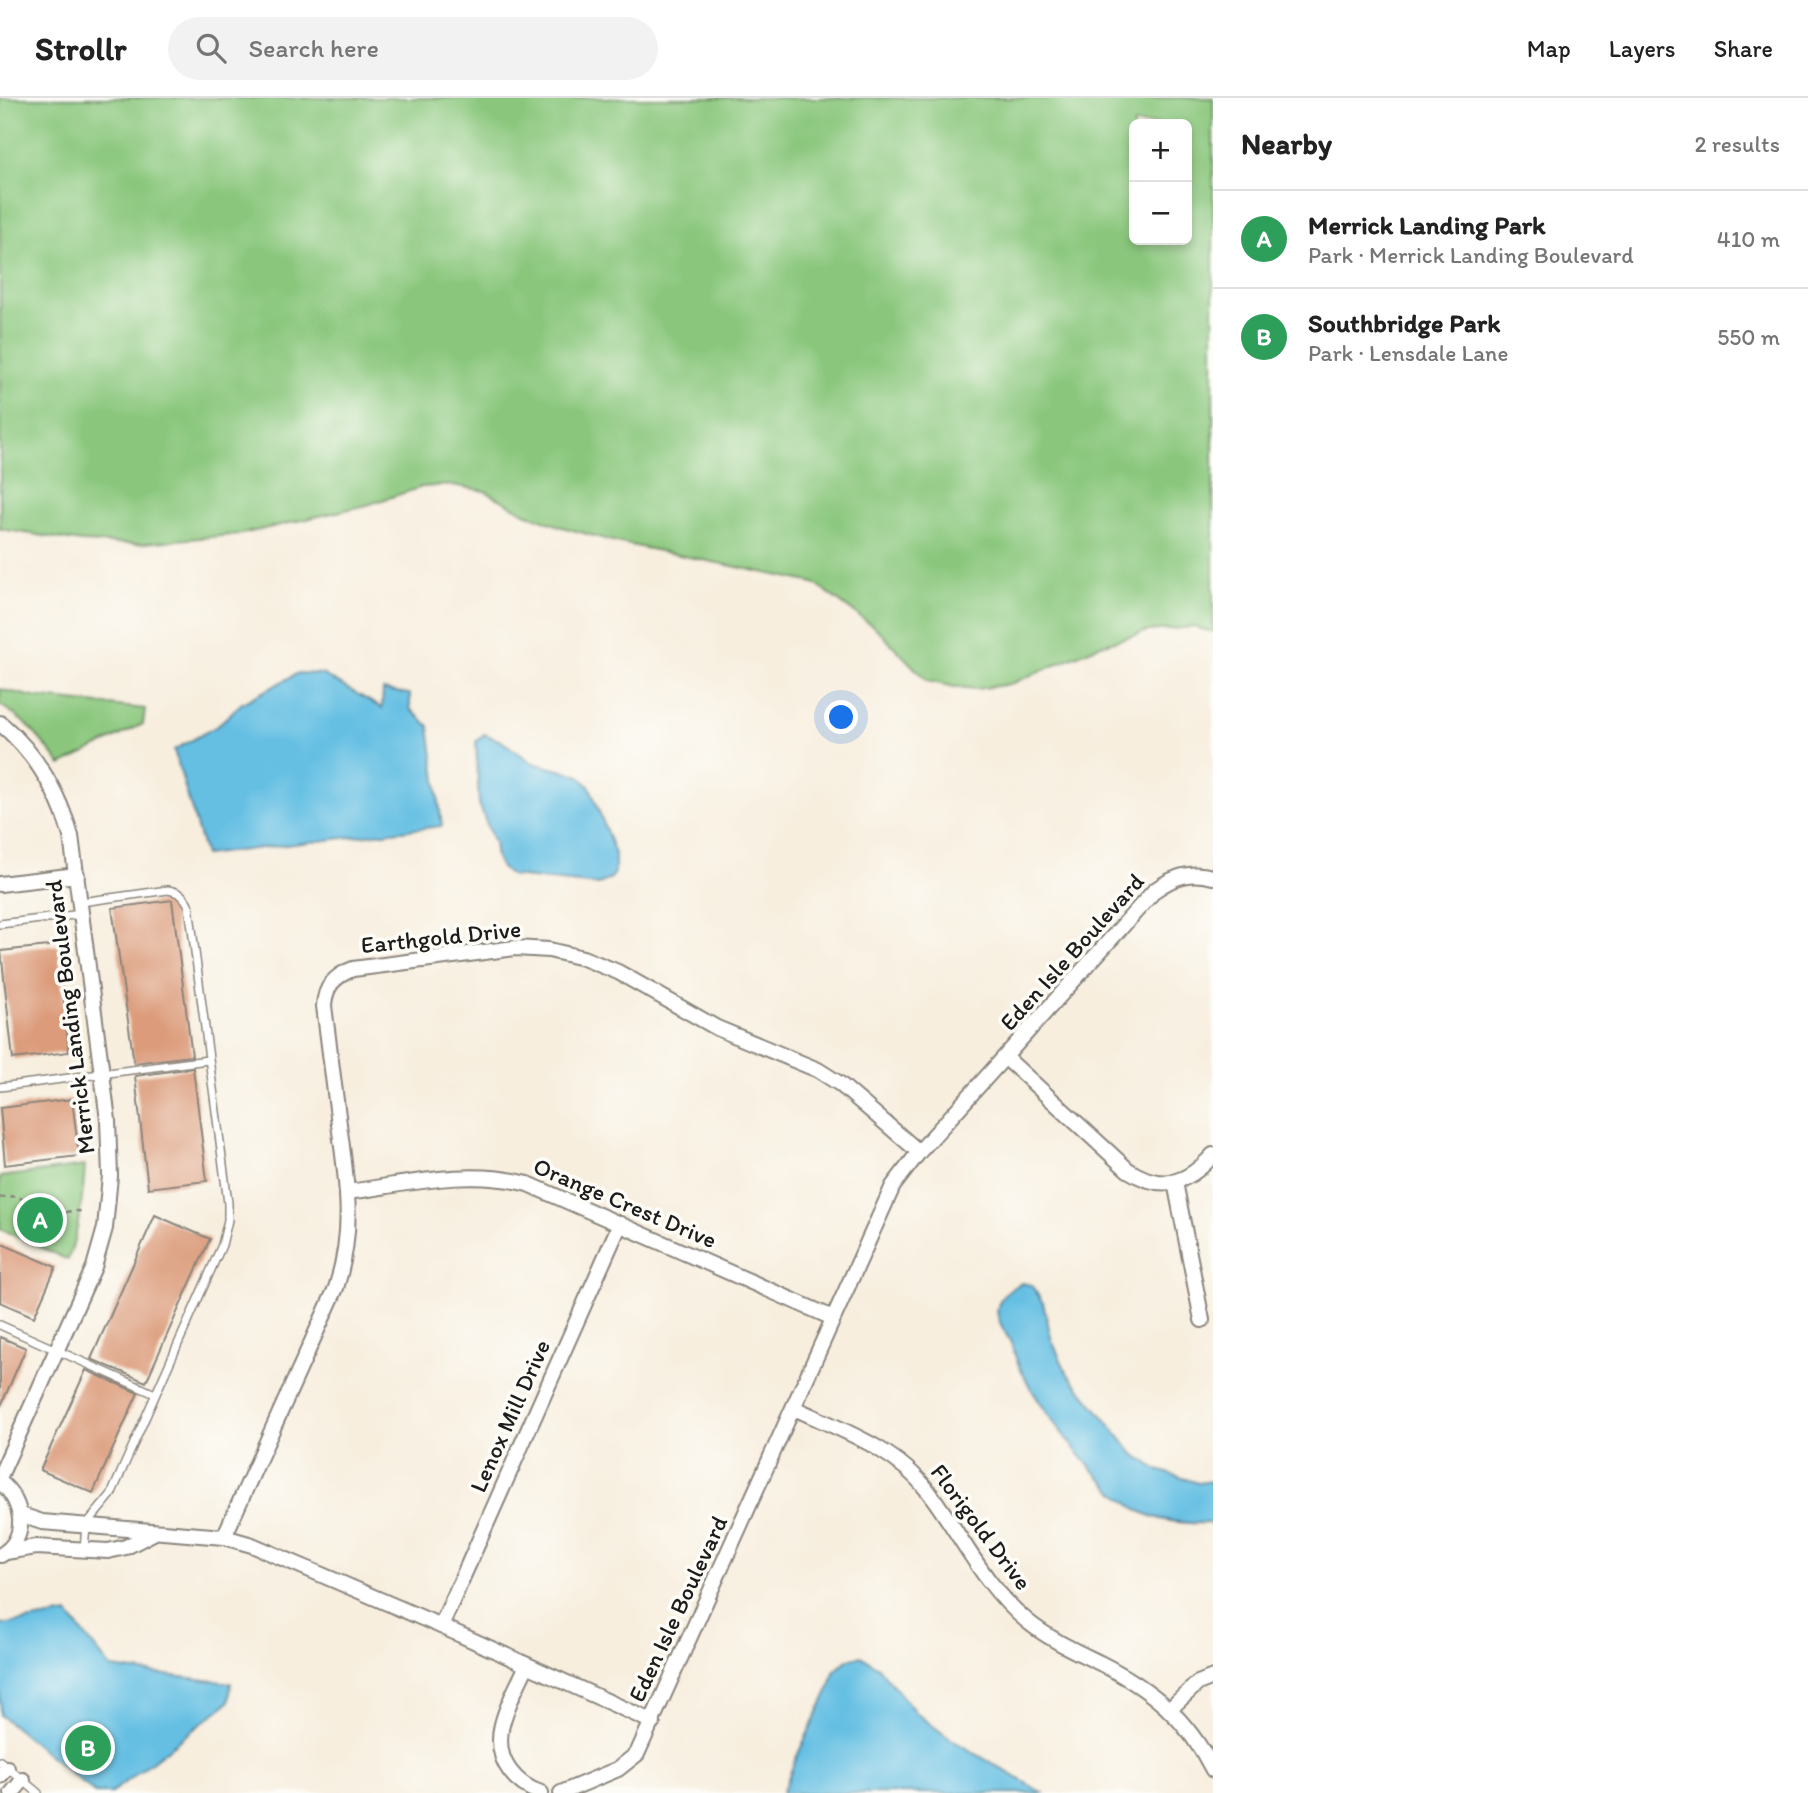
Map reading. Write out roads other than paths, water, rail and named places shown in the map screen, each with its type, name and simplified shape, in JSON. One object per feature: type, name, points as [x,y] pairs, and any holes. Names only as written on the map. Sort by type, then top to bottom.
[{"type":"street","name":"Merrick Landing Boulevard","points":[[0,723],[27,749],[44,772],[63,807],[71,836],[108,1120],[110,1176],[105,1228],[94,1267],[0,1476]]},
{"type":"street","name":"Eden Isle Boulevard","points":[[21,1515],[42,1522],[224,1536],[252,1545],[441,1626],[653,1722],[893,1186],[919,1152],[1155,890],[1170,879],[1186,874],[1213,877]]},
{"type":"street","points":[[0,884],[77,875]]},
{"type":"street","name":"Earthgold Drive","points":[[224,1536],[336,1288],[344,1262],[348,1241],[348,1192],[324,1006],[325,993],[341,974],[353,969],[515,948],[550,950],[583,958],[618,972],[717,1028],[818,1070],[840,1084],[919,1152]]},
{"type":"street","name":"Eden Isle Boulevard","points":[[1006,1058],[1128,1170],[1143,1180],[1160,1184],[1175,1182]]},
{"type":"street","points":[[1202,1320],[1175,1182],[1199,1171],[1213,1155]]},
{"type":"street","name":"Orange Crest Drive","points":[[348,1192],[463,1176],[509,1179],[528,1184],[833,1318]]},
{"type":"street","name":"Lenox Mill Drive","points":[[441,1626],[620,1224]]},
{"type":"street","name":"Florigold Drive","points":[[794,1408],[882,1450],[904,1466],[927,1490],[979,1569],[1002,1597],[1027,1621],[1064,1646],[1133,1681],[1171,1708],[1202,1748],[1213,1770]]},
{"type":"street","points":[[0,1482],[18,1501],[21,1515],[18,1535],[3,1554]]},
{"type":"street","points":[[3,1554],[36,1547],[108,1551],[126,1547],[158,1531]]},
{"type":"street","points":[[527,1665],[499,1734],[499,1748],[504,1763],[516,1778],[541,1793]]},
{"type":"street","points":[[1171,1708],[1198,1683],[1213,1677]]},
{"type":"street","points":[[561,1793],[618,1769],[637,1754],[653,1722]]},
{"type":"street","points":[[12,1793],[23,1780]]},
{"type":"lane","points":[[0,924],[168,890],[178,892],[186,898],[189,906],[228,1203],[227,1230],[111,1495],[86,1525],[83,1551]]},
{"type":"lane","points":[[0,1087],[208,1060]]},
{"type":"lane","points":[[0,1325],[155,1394]]},
{"type":"lane","points":[[2,1768],[23,1780],[38,1793]]},
{"type":"water","points":[[298,673],[322,674],[382,708],[383,690],[410,694],[410,709],[429,726],[442,826],[205,855],[174,750],[217,726],[242,703]]},
{"type":"water","points":[[484,734],[501,741],[533,763],[578,775],[590,787],[615,854],[615,873],[611,878],[598,885],[512,876],[501,868],[479,804],[476,742]]},
{"type":"water","points":[[1022,1283],[1031,1285],[1043,1303],[1052,1341],[1067,1373],[1133,1453],[1158,1470],[1198,1483],[1213,1481],[1213,1523],[1176,1522],[1140,1511],[1108,1485],[1073,1447],[1029,1385],[999,1319],[1001,1299],[1008,1291]]},
{"type":"water","points":[[68,1614],[111,1668],[231,1683],[229,1702],[111,1793],[95,1793],[0,1715],[0,1625]]},
{"type":"water","points":[[861,1656],[878,1667],[916,1713],[949,1738],[1043,1793],[782,1793],[830,1687],[834,1672],[847,1660]]},
{"type":"place","name":"Merrick Landing Park","points":[[40,1220]]},
{"type":"place","name":"Southbridge Park","points":[[88,1748]]}]
